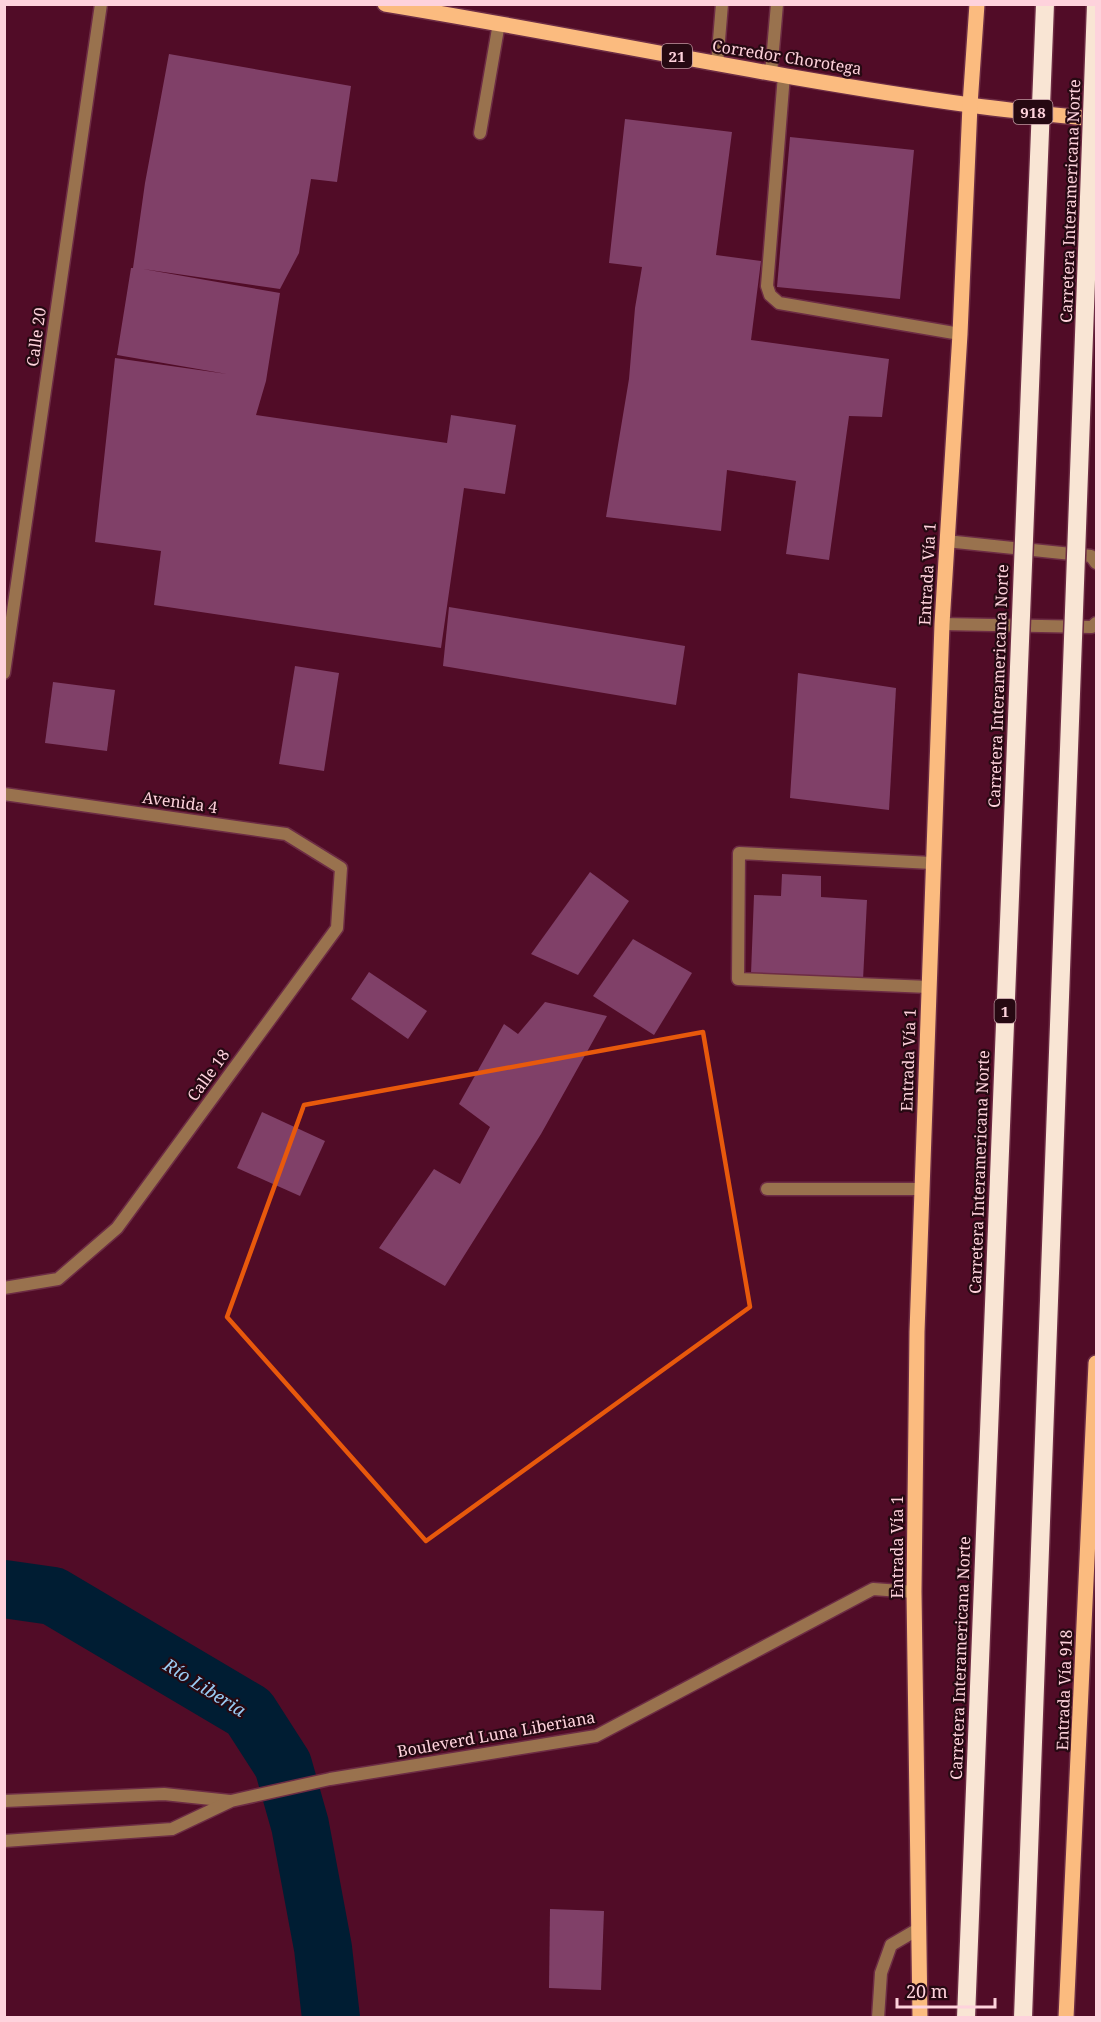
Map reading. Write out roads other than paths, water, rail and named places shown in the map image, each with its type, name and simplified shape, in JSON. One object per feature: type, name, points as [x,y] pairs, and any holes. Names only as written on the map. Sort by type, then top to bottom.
[{"type":"highway","name":"Carretera Interamericana Norte","points":[[966,2018],[1045,4]]},
{"type":"highway","name":"Carretera Interamericana Norte","points":[[1023,2018],[1096,4]]},
{"type":"main road","name":"Corredor Chorotega","points":[[385,4],[717,64],[970,105]]},
{"type":"main road","name":"Entrada Vía 1","points":[[920,2018],[914,1592],[917,1332],[942,624],[977,4]]},
{"type":"main road","name":"918","points":[[970,105],[1096,119]]},
{"type":"main road","name":"Entrada Vía 918","points":[[1066,2018],[1093,1495],[1096,1364]]},
{"type":"street","name":"Calle 20","points":[[4,673],[101,4]]},
{"type":"street","points":[[717,64],[722,4]]},
{"type":"street","points":[[777,4],[778,74],[767,286],[770,295],[779,303],[960,334]]},
{"type":"street","points":[[480,133],[499,23]]},
{"type":"street","points":[[946,541],[1091,556],[1096,563]]},
{"type":"street","points":[[942,624],[1092,627],[1096,623]]},
{"type":"street","name":"Avenida 4","points":[[4,794],[286,834],[341,868]]},
{"type":"street","points":[[929,987],[738,979],[739,853],[932,863]]},
{"type":"street","name":"Calle 18","points":[[4,1288],[58,1280],[117,1228],[337,928],[341,868]]},
{"type":"street","points":[[767,1189],[922,1189]]},
{"type":"street","name":"Bouleverd Luna Liberiana","points":[[231,1801],[330,1779],[596,1736],[873,1589],[914,1592]]},
{"type":"street","points":[[4,1801],[164,1794],[231,1801]]},
{"type":"street","points":[[4,1842],[172,1829],[231,1801]]},
{"type":"street","points":[[878,2018],[880,1973],[891,1945],[920,1928]]},
{"type":"waterway","name":"Río Liberia","points":[[4,1589],[53,1596],[249,1712],[283,1765],[300,1825],[323,1948],[331,2018]]}]
